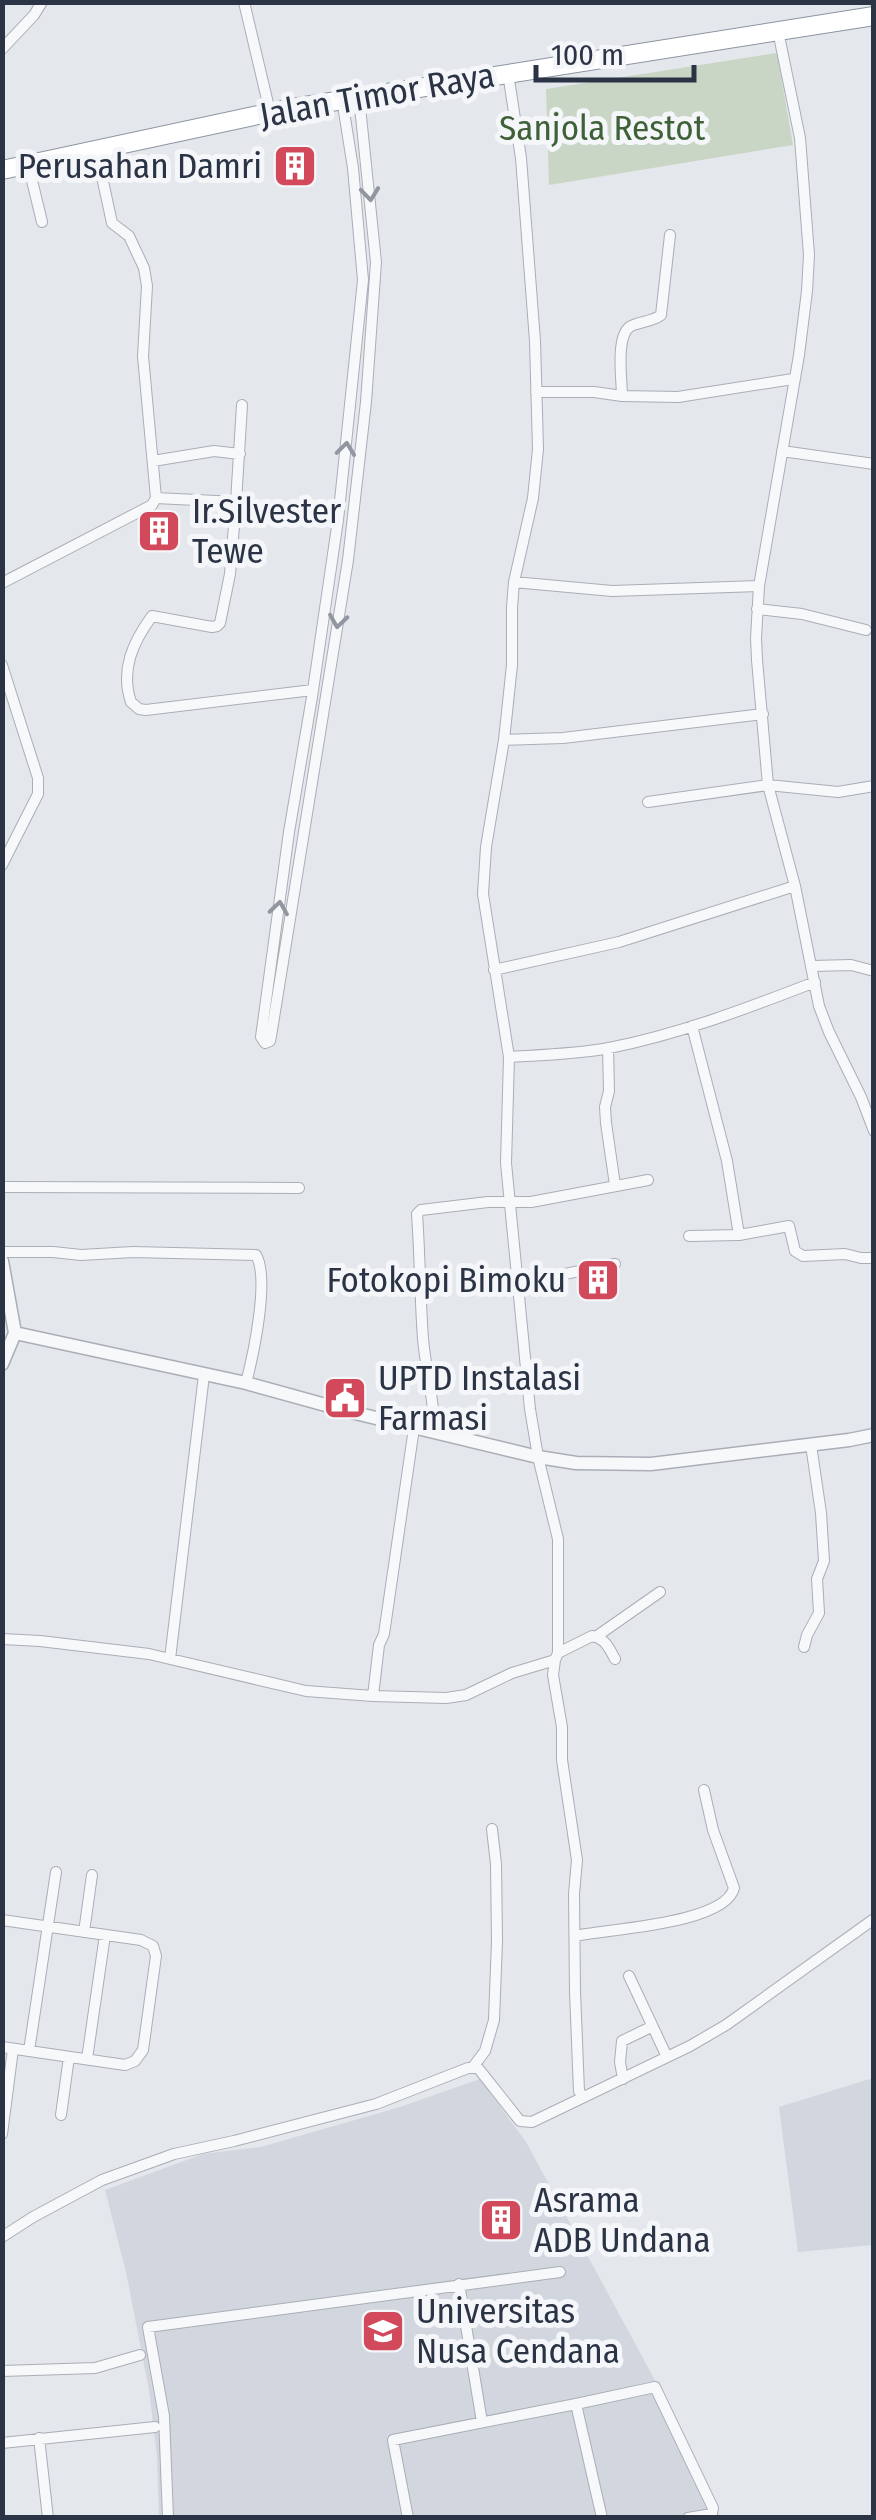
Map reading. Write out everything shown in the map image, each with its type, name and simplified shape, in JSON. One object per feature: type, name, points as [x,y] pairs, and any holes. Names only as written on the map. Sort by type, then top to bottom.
[{"type":"highway","name":"Jalan Timor Raya","points":[[2,170],[270,112],[874,16]]},
{"type":"street","points":[[2,48],[42,2]]},
{"type":"street","points":[[244,2],[270,112]]},
{"type":"street","points":[[778,32],[800,138],[809,254],[803,324],[759,586],[756,649],[768,785],[795,886],[819,1006],[874,1131]]},
{"type":"street","points":[[508,73],[522,158],[538,448],[536,479],[514,582],[512,665],[483,880],[484,911],[509,1057],[506,1163],[530,1409],[558,1539],[553,1675],[576,1860],[579,2084],[583,2097]]},
{"type":"street","points":[[350,98],[376,262],[373,328],[352,521],[282,975],[270,1041],[266,1042],[261,1037],[338,520],[363,280],[350,98]]},
{"type":"street","points":[[2,583],[117,524],[156,498],[143,356],[147,286],[144,268],[129,236],[112,224],[96,149]]},
{"type":"street","points":[[28,164],[42,222]]},
{"type":"street","points":[[622,396],[622,336],[629,327],[661,315],[670,235]]},
{"type":"street","points":[[536,392],[696,396],[793,379]]},
{"type":"street","points":[[242,405],[230,574],[220,623],[212,626],[152,616],[126,668],[131,702],[146,710],[313,690]]},
{"type":"street","points":[[154,461],[214,451],[240,454]]},
{"type":"street","points":[[782,452],[874,464]]},
{"type":"street","points":[[156,498],[236,502]]},
{"type":"street","points":[[338,520],[352,521]]},
{"type":"street","points":[[514,582],[612,591],[759,586]]},
{"type":"street","points":[[757,609],[802,614],[866,630]]},
{"type":"street","points":[[2,665],[38,778],[38,794],[2,865]]},
{"type":"street","points":[[504,740],[563,738],[763,714]]},
{"type":"street","points":[[648,802],[768,785],[838,792],[874,786]]},
{"type":"street","points":[[494,970],[619,942],[795,886]]},
{"type":"street","points":[[812,966],[852,964],[874,971]]},
{"type":"street","points":[[509,1057],[608,1048],[692,1026],[815,982]]},
{"type":"street","points":[[692,1026],[727,1161],[738,1235]]},
{"type":"street","points":[[608,1048],[609,1090],[605,1107],[615,1185]]},
{"type":"street","points":[[435,1432],[421,1312],[421,1210],[531,1202],[648,1180]]},
{"type":"street","points":[[2,1187],[299,1188]]},
{"type":"street","points":[[689,1236],[738,1235],[789,1226],[796,1251],[802,1256],[845,1254],[874,1258]]},
{"type":"street","points":[[2,1252],[81,1256],[133,1252],[256,1255],[261,1271],[260,1312],[246,1384]]},
{"type":"street","points":[[2,1261],[15,1333],[2,1364]]},
{"type":"street","points":[[519,1283],[615,1264]]},
{"type":"street","points":[[15,1333],[576,1463],[635,1465],[874,1435]]},
{"type":"street","points":[[170,1659],[204,1375]]},
{"type":"street","points":[[373,1696],[414,1428]]},
{"type":"street","points":[[804,1646],[819,1613],[817,1578],[824,1562],[811,1445]]},
{"type":"street","points":[[2,1639],[149,1654],[306,1691],[446,1698],[466,1695],[597,1636],[660,1592]]},
{"type":"street","points":[[597,1636],[608,1644],[614,1659]]},
{"type":"street","points":[[575,1936],[694,1916],[717,1908],[732,1896],[734,1888],[713,1830],[704,1790]]},
{"type":"street","points":[[2,2237],[102,2180],[174,2154],[376,2104],[473,2067],[485,2050],[494,2020],[497,1941],[492,1829]]},
{"type":"street","points":[[29,2051],[56,1872]]},
{"type":"street","points":[[84,1932],[92,1875]]},
{"type":"street","points":[[2,1920],[141,1940],[156,1951],[140,2057],[130,2064],[8,2048],[2,2134]]},
{"type":"street","points":[[473,2067],[487,2077],[520,2120],[532,2122],[623,2080],[726,2024],[874,1920]]},
{"type":"street","points":[[87,2059],[106,1935]]},
{"type":"street","points":[[629,1976],[667,2057]]},
{"type":"street","points":[[623,2080],[622,2041],[651,2027]]},
{"type":"street","points":[[61,2115],[69,2056]]},
{"type":"street","points":[[168,2518],[164,2416],[148,2328],[560,2272]]},
{"type":"street","points":[[459,2284],[482,2422]]},
{"type":"street","points":[[2,2372],[95,2368],[140,2356]]},
{"type":"street","points":[[408,2518],[393,2440],[655,2386],[713,2508],[712,2514],[688,2518]]},
{"type":"street","points":[[576,2404],[602,2518]]},
{"type":"street","points":[[2,2442],[155,2426]]},
{"type":"street","points":[[39,2438],[48,2518]]},
{"type":"shaded area","points":[[873,2078],[873,2245],[798,2252],[779,2107]]},
{"type":"shaded area","name":"Universitas Nusa Cendana","points":[[480,2079],[526,2142],[677,2421],[720,2517],[159,2517],[149,2390],[105,2190],[203,2154],[261,2147],[400,2107]]},
{"type":"green space","name":"Sanjola Restot","points":[[777,53],[793,145],[549,185],[546,89]]},
{"type":"place","name":"Perusahan Damri","points":[[295,166]]},
{"type":"place","name":"Ir.Silvester Tewe","points":[[159,531]]},
{"type":"place","name":"Fotokopi Bimoku","points":[[598,1280]]},
{"type":"place","name":"UPTD Instalasi Farmasi","points":[[345,1398]]},
{"type":"place","name":"Asrama ADB Undana","points":[[501,2220]]},
{"type":"place","name":"Universitas Nusa Cendana","points":[[383,2331]]}]
